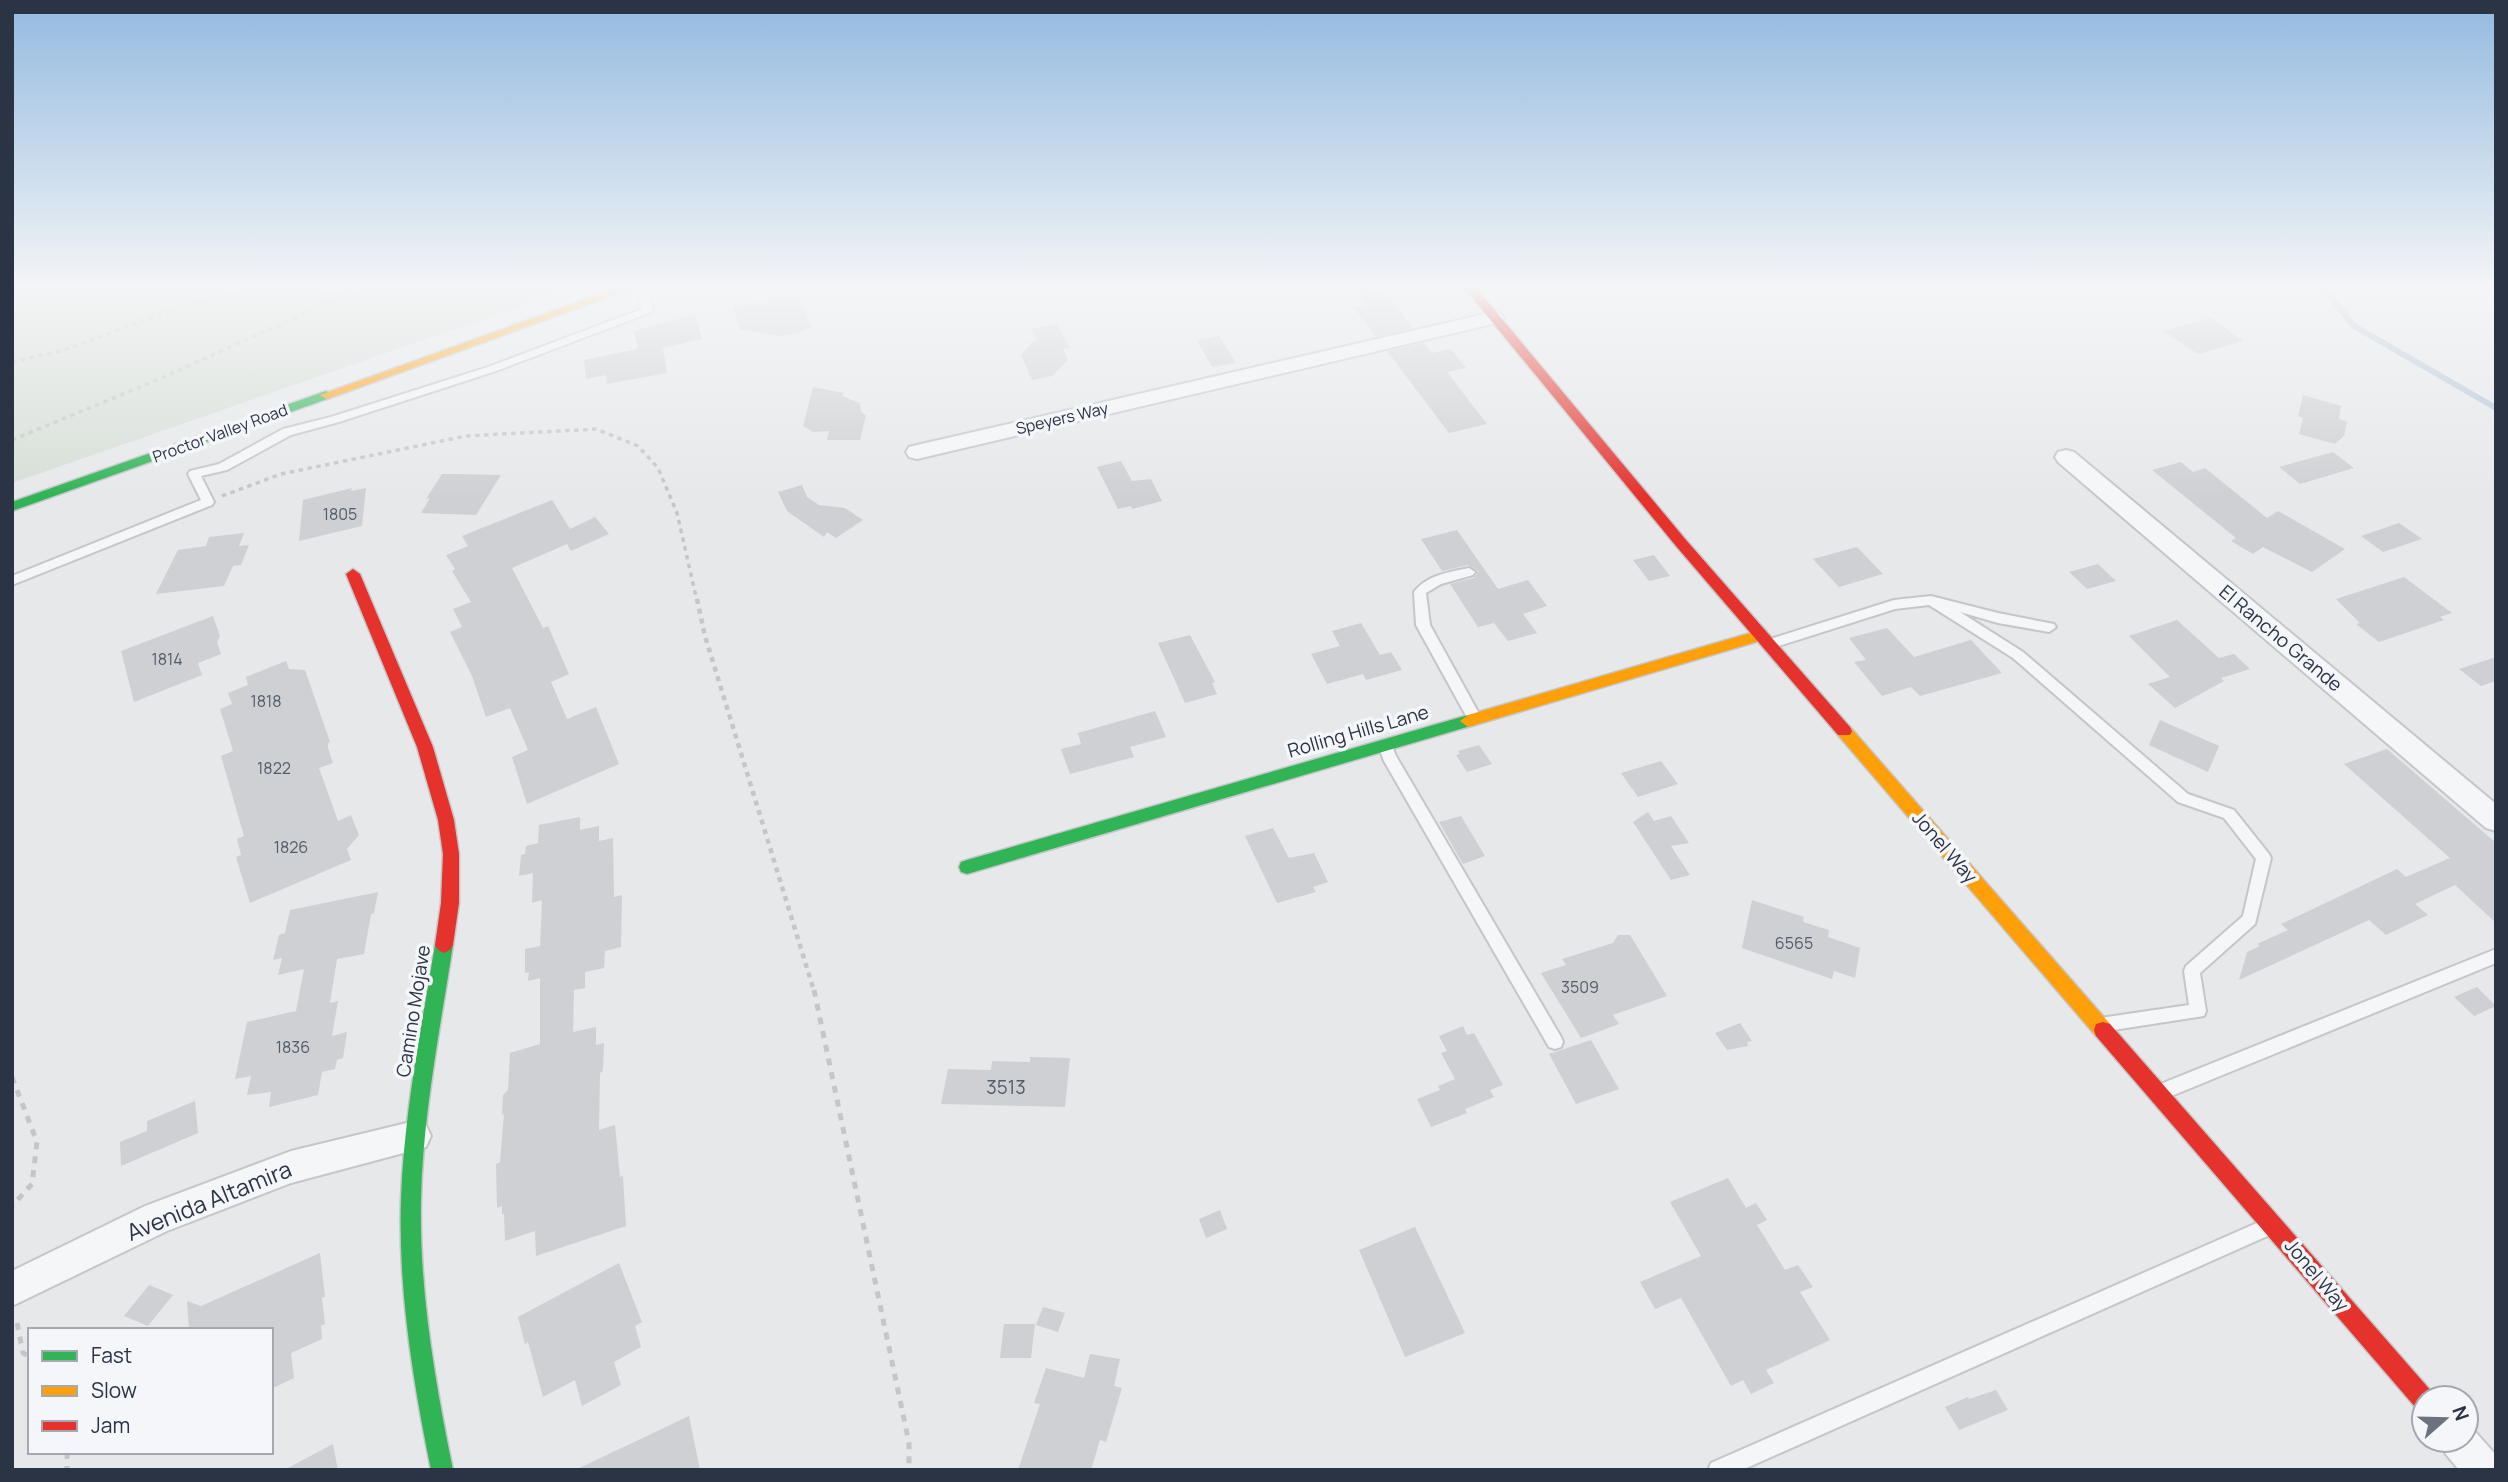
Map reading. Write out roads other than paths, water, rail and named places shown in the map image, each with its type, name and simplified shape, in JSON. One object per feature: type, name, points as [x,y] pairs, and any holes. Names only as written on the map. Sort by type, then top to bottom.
[{"type":"street","name":"Proctor Valley Road","points":[[12,507],[431,358]]},
{"type":"street","name":"Speyers Way","points":[[917,452],[1321,358]]},
{"type":"street","name":"Jonel Way","points":[[1528,358],[1765,640],[2410,1384]]},
{"type":"street","name":"El Rancho Grande","points":[[2066,457],[2496,820]]},
{"type":"street","name":"Camino Mojave","points":[[353,574],[425,747],[446,820],[451,854],[450,903],[415,1136],[411,1201],[413,1285],[427,1398],[442,1470]]},
{"type":"street","name":"Rolling Hills Lane","points":[[967,867],[1475,719],[1765,640]]},
{"type":"street","name":"Avenida Altamira","points":[[12,1289],[169,1213],[291,1167],[415,1136]]},
{"type":"street","points":[[2470,1454],[2484,1470]]},
{"type":"lane","points":[[12,581],[208,502],[194,474],[223,467],[287,432],[335,421],[521,358]]},
{"type":"lane","points":[[1469,572],[1427,584],[1420,592],[1420,608],[1423,625],[1475,719]]},
{"type":"lane","points":[[1765,640],[1894,605],[1931,600],[1998,618],[2049,627]]},
{"type":"lane","points":[[1931,600],[2018,655],[2183,798],[2229,814],[2264,858],[2250,919],[2192,971],[2198,1011],[2100,1025]]},
{"type":"lane","points":[[1385,745],[1389,757],[1555,1042]]},
{"type":"lane","points":[[2160,1093],[2496,956]]},
{"type":"lane","points":[[1718,1470],[2274,1224]]},
{"type":"waterway","points":[[2410,358],[2496,408]]}]
